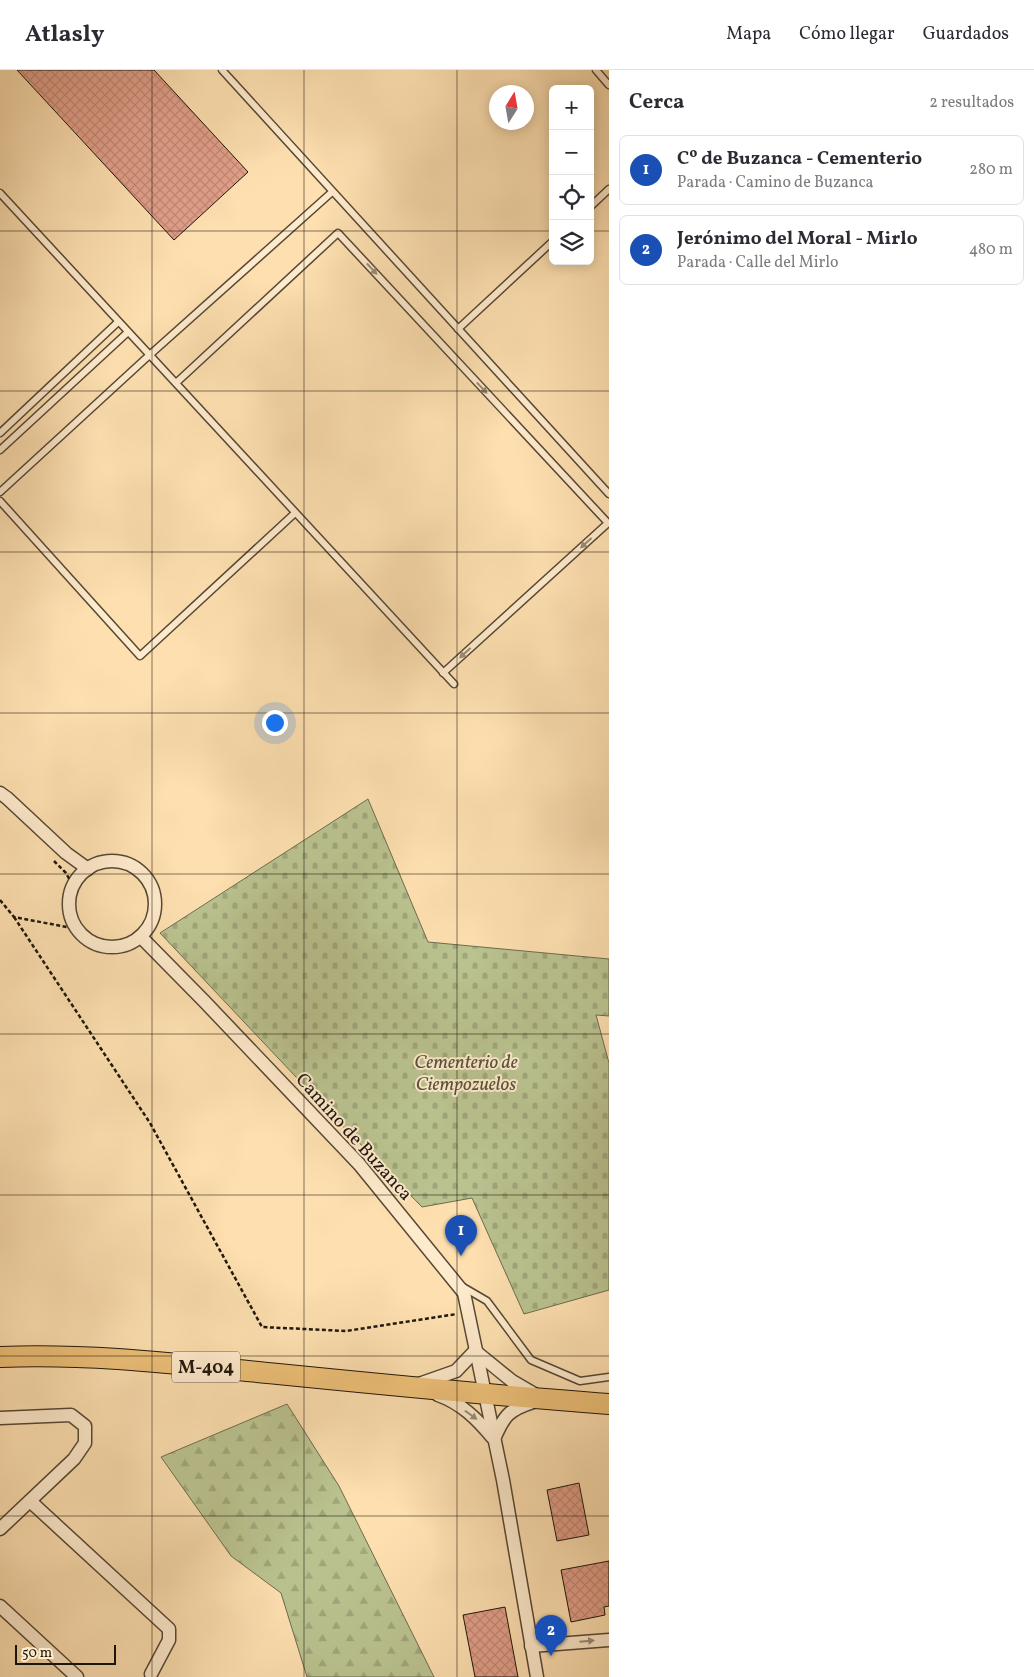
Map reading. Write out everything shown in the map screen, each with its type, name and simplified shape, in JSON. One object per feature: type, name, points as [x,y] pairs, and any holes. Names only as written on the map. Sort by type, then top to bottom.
[{"type":"main road","name":"M-404","points":[[0,1357],[43,1355],[127,1359],[609,1404]]},
{"type":"street","points":[[0,793],[66,853],[83,873]]},
{"type":"street","points":[[121,862],[139,870],[148,881],[155,897],[155,913],[149,928],[129,945],[104,947],[87,940],[77,929],[69,908],[70,897],[83,873],[102,863],[121,862]]},
{"type":"street","name":"Camino de Buzanca","points":[[140,937],[358,1164],[464,1293],[503,1480],[537,1677]]},
{"type":"street","points":[[412,1387],[456,1371],[475,1351],[512,1381],[544,1399]]},
{"type":"street","points":[[412,1387],[450,1400],[478,1420],[494,1439],[503,1419],[517,1407],[544,1399]]},
{"type":"street","points":[[0,1418],[71,1415],[85,1426],[85,1443],[74,1459],[0,1529]]},
{"type":"street","points":[[30,1501],[168,1629],[169,1640],[153,1676]]},
{"type":"street","points":[[0,1606],[77,1677]]},
{"type":"street","points":[[531,1646],[609,1640]]},
{"type":"lane","points":[[222,70],[609,494]]},
{"type":"lane","points":[[596,70],[609,85]]},
{"type":"lane","points":[[594,203],[609,189]]},
{"type":"lane","points":[[0,492],[149,355],[332,192]]},
{"type":"lane","points":[[0,193],[454,684]]},
{"type":"lane","points":[[176,382],[338,233],[608,523],[444,672]]},
{"type":"lane","points":[[458,329],[549,245]]},
{"type":"lane","points":[[0,433],[118,322]]},
{"type":"lane","points":[[0,450],[128,332]]},
{"type":"lane","points":[[0,501],[140,656],[295,513]]},
{"type":"lane","points":[[456,1282],[487,1301],[531,1360],[580,1381],[609,1377]]},
{"type":"path","points":[[0,900],[14,917],[150,1123],[262,1327],[346,1331],[468,1312]]},
{"type":"path","points":[[14,917],[77,929]]},
{"type":"green space","name":"Cementerio de Ciempozuelos","points":[[368,799],[428,942],[609,959],[609,1016],[596,1015],[609,1063],[609,1290],[524,1314],[472,1198],[422,1207],[330,1113],[160,933]]},
{"type":"green space","points":[[287,1404],[339,1486],[434,1677],[307,1677],[281,1593],[231,1556],[161,1457]]},
{"type":"building","points":[[17,70],[154,70],[248,172],[174,240]]},
{"type":"building","points":[[579,1483],[589,1535],[557,1541],[547,1490]]},
{"type":"building","points":[[609,1561],[609,1606],[604,1607],[605,1615],[571,1622],[561,1570]]},
{"type":"building","points":[[505,1607],[518,1677],[475,1677],[463,1615]]},
{"type":"place","name":"Cº de Buzanca - Cementerio","points":[[461,1256]]},
{"type":"place","name":"Jerónimo del Moral - Mirlo","points":[[551,1656]]}]
